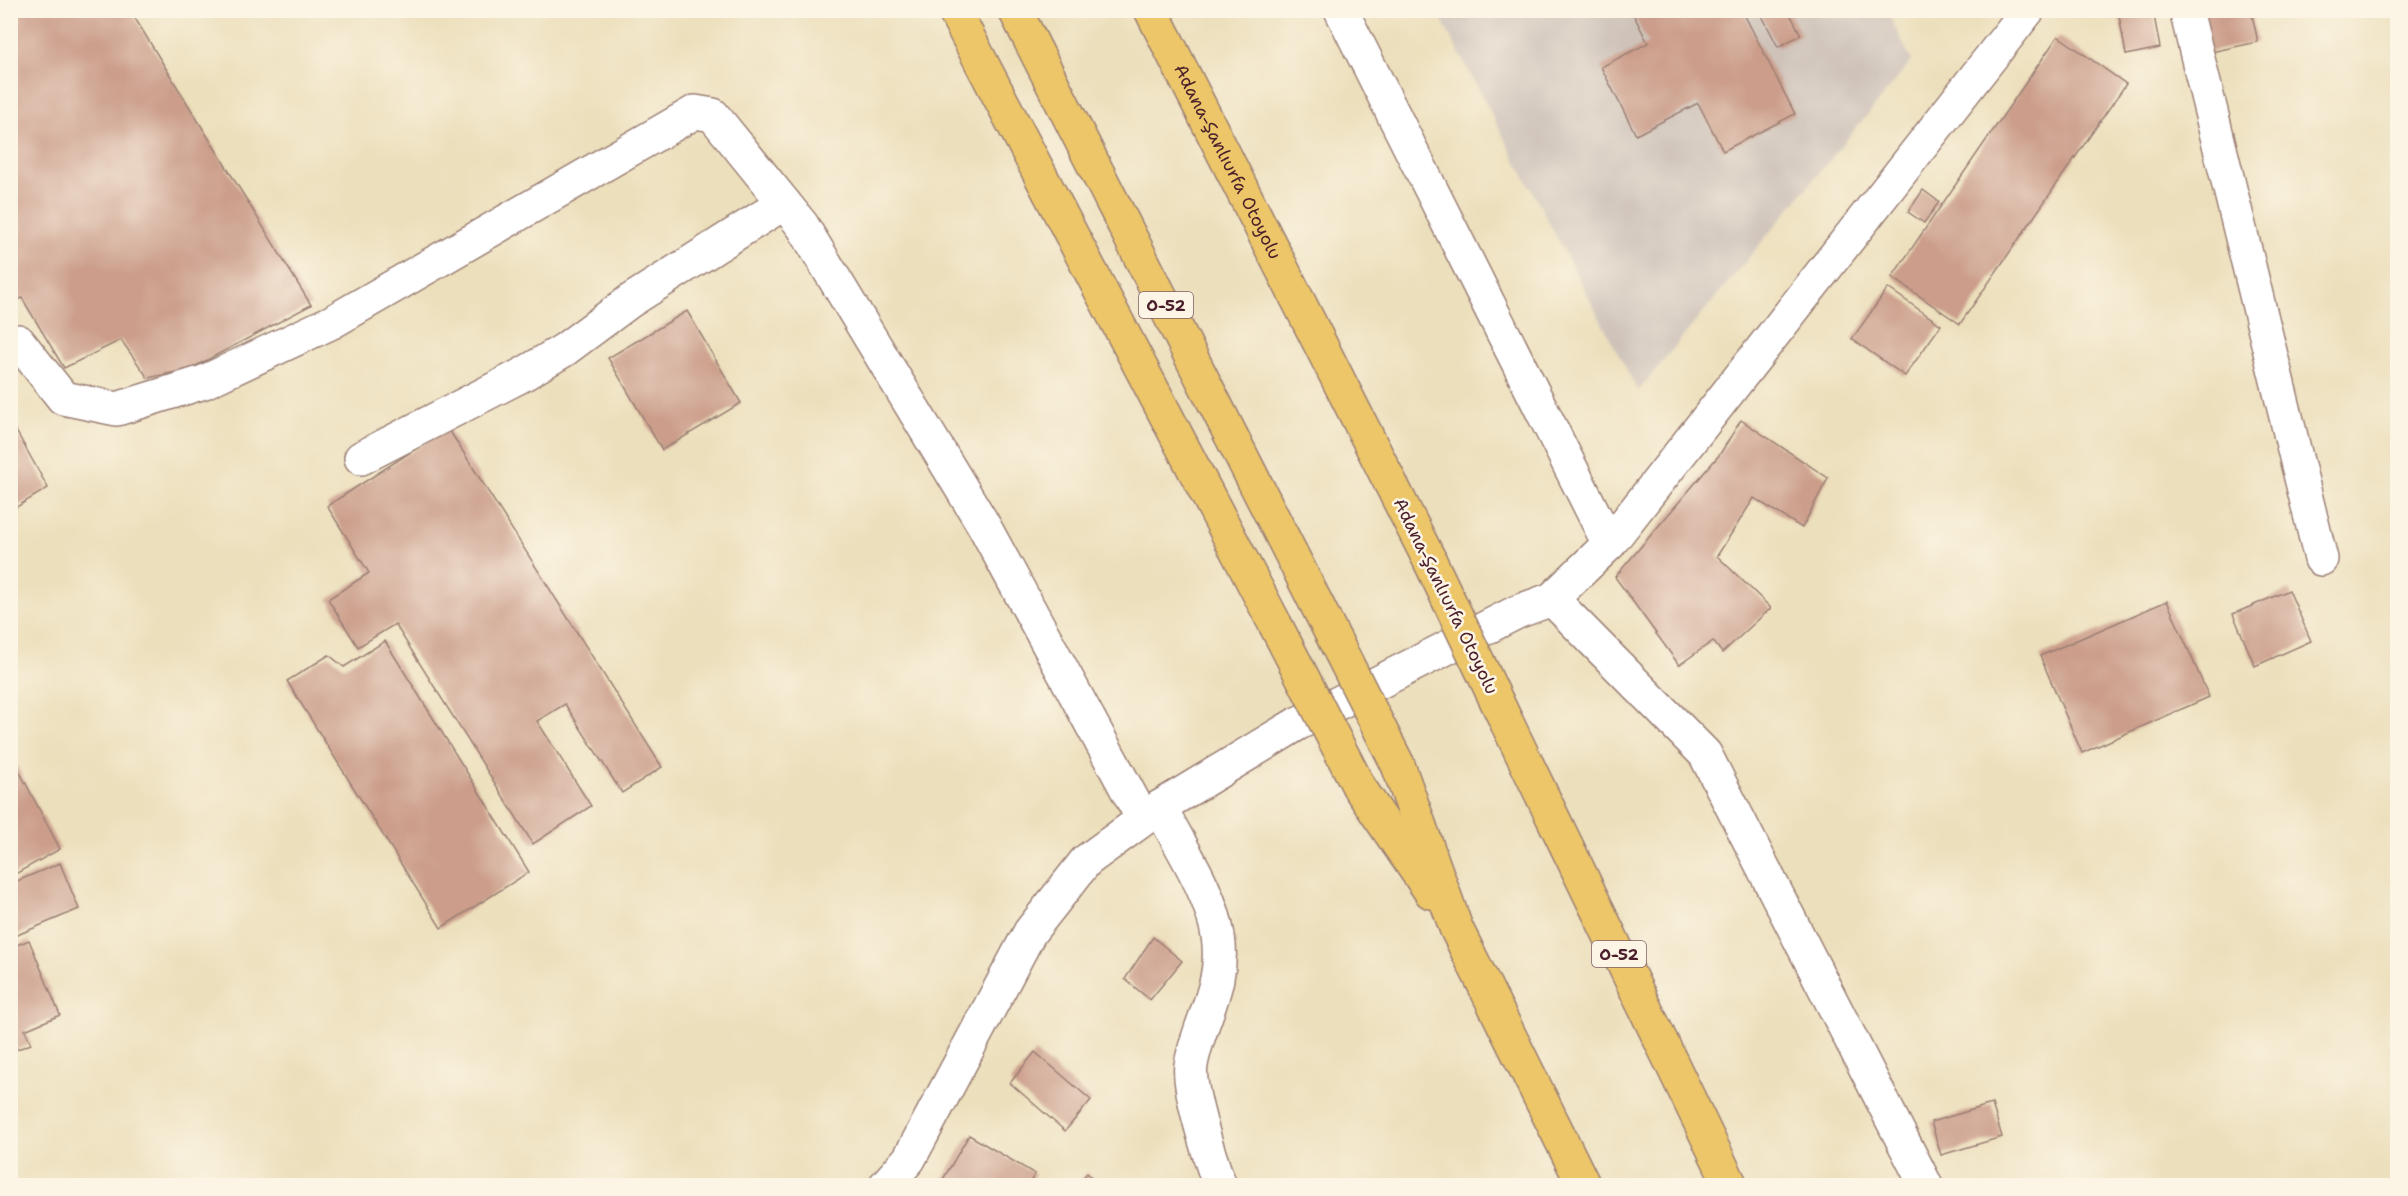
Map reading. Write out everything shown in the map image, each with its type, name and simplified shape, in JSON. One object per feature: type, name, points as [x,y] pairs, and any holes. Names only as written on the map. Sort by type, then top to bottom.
[{"type":"highway","points":[[954,10],[1359,787],[1456,928]]},
{"type":"highway","name":"O-52","points":[[1015,10],[1398,765],[1456,928],[1584,1185]]},
{"type":"highway","name":"Adana-Şanlıurfa Otoyolu","points":[[1151,10],[1429,559],[1731,1185]]},
{"type":"street","points":[[1341,10],[1609,544]]},
{"type":"street","points":[[885,1185],[909,1159],[1030,932],[1086,861],[1151,813],[1297,724],[1516,612],[1552,599],[1609,544],[2028,10]]},
{"type":"street","points":[[2186,10],[2321,559]]},
{"type":"street","points":[[10,343],[18,341],[63,398],[117,409],[204,382],[332,321],[695,112],[713,115],[802,225],[983,524],[1151,813],[1206,898],[1218,936],[1220,976],[1190,1068],[1197,1110],[1220,1185]]},
{"type":"street","points":[[361,458],[556,355],[630,301],[784,203]]},
{"type":"street","points":[[1552,599],[1705,754],[1926,1185]]},
{"type":"shaded area","points":[[1437,11],[1887,11],[1912,61],[1638,391]]},
{"type":"building","points":[[10,10],[130,10],[311,305],[190,369],[148,378],[121,340],[64,368],[22,298],[10,304]]},
{"type":"building","points":[[1631,10],[1742,10],[1795,114],[1723,151],[1698,103],[1636,135],[1601,67],[1648,43]]},
{"type":"building","points":[[1759,10],[1788,10],[1801,35],[1778,47]]},
{"type":"building","points":[[2118,10],[2153,10],[2160,48],[2126,55]]},
{"type":"building","points":[[2197,10],[2251,10],[2258,42],[2206,53]]},
{"type":"building","points":[[2058,36],[2126,84],[1960,324],[1892,277]]},
{"type":"building","points":[[1923,190],[1939,202],[1924,223],[1908,212]]},
{"type":"building","points":[[1888,288],[1941,325],[1905,376],[1852,339]]},
{"type":"building","points":[[687,311],[741,403],[662,450],[608,358]]},
{"type":"building","points":[[10,420],[48,488],[10,511]]},
{"type":"building","points":[[1741,420],[1828,478],[1802,528],[1754,498],[1717,556],[1771,608],[1722,653],[1713,641],[1679,665],[1615,577],[1720,454]]},
{"type":"building","points":[[448,428],[662,767],[622,793],[565,704],[537,721],[591,806],[533,844],[395,624],[358,647],[328,599],[369,573],[327,506]]},
{"type":"building","points":[[2289,590],[2311,641],[2255,666],[2233,614]]},
{"type":"building","points":[[2167,601],[2209,697],[2082,753],[2040,656]]},
{"type":"building","points":[[385,641],[529,872],[441,928],[287,681],[329,655],[344,667]]},
{"type":"building","points":[[14,761],[60,849],[10,877],[10,763]]},
{"type":"building","points":[[60,863],[79,909],[10,938],[10,884]]},
{"type":"building","points":[[1153,937],[1182,961],[1150,1000],[1125,979]]},
{"type":"building","points":[[29,940],[60,1015],[25,1030],[31,1044],[10,1052],[10,948]]},
{"type":"building","points":[[1035,1052],[1091,1100],[1065,1131],[1010,1083]]},
{"type":"building","points":[[1992,1104],[2002,1137],[1941,1155],[1931,1122]]},
{"type":"building","points":[[969,1135],[1035,1174],[1028,1186],[939,1186]]},
{"type":"building","points":[[1087,1173],[1100,1186],[1075,1186]]}]
